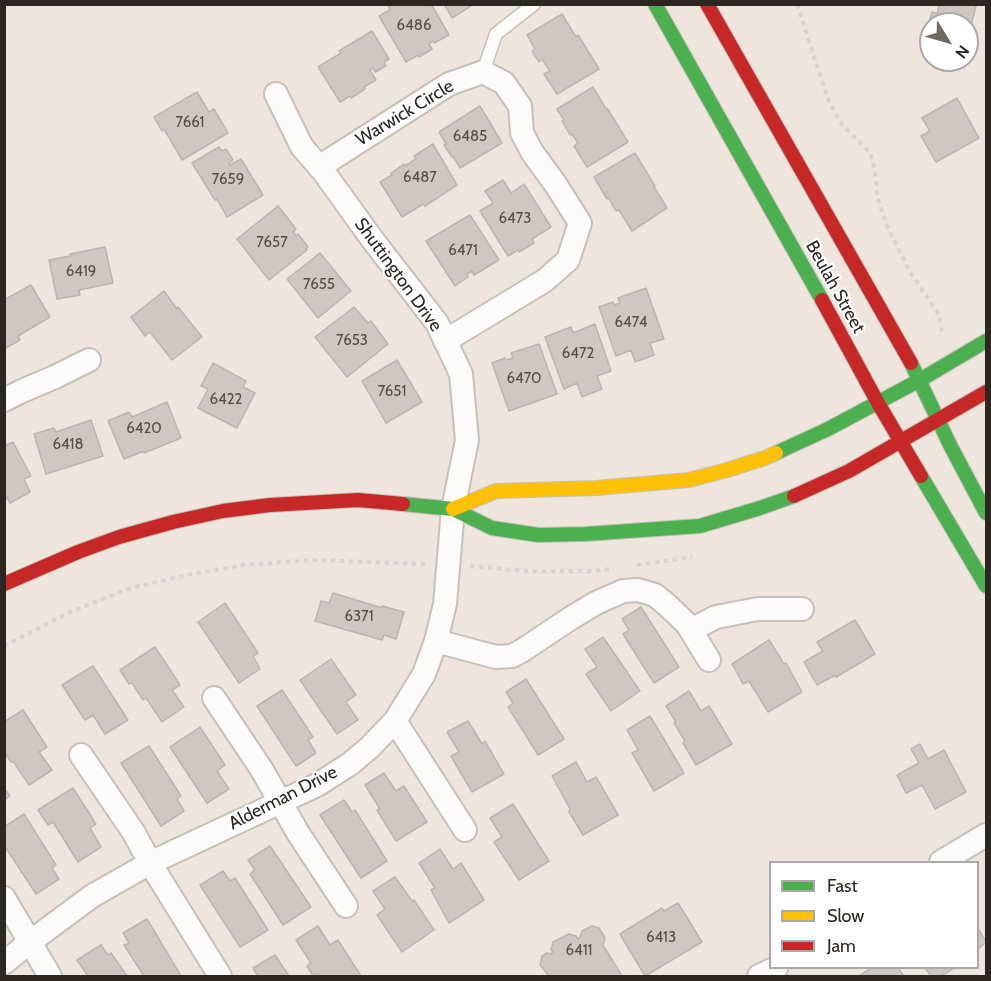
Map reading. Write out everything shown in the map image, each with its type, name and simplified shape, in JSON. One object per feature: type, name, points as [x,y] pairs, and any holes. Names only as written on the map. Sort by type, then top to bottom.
[{"type":"street","name":"Beulah Street","points":[[655,4],[878,403],[987,586]]},
{"type":"street","name":"Beulah Street","points":[[706,4],[920,380],[950,445],[987,513]]},
{"type":"street","name":"Warwick Circle","points":[[319,166],[449,84],[483,72]]},
{"type":"street","points":[[445,341],[544,281],[568,260],[580,223],[532,152],[522,133],[520,106],[504,83],[483,72]]},
{"type":"street","name":"Shuttington Drive","points":[[276,94],[302,147],[319,166],[437,323],[461,374],[467,440],[453,509]]},
{"type":"street","points":[[453,509],[496,490],[596,488],[689,480],[728,470],[765,458],[828,429],[987,341]]},
{"type":"street","points":[[4,400],[89,360]]},
{"type":"street","points":[[4,584],[119,537],[223,511],[270,505],[358,500],[453,509],[492,528],[538,535],[700,526],[801,493],[849,471],[987,392]]},
{"type":"street","name":"Alderman Drive","points":[[4,963],[92,896],[150,863],[317,785],[350,764],[369,748],[395,721],[424,674],[436,641],[445,604],[453,509]]},
{"type":"street","points":[[436,641],[496,657],[512,656],[596,603],[624,591],[638,590],[655,595],[687,624],[709,660]]},
{"type":"street","points":[[691,630],[716,617],[758,609],[802,609]]},
{"type":"street","points":[[214,698],[262,770],[298,833],[346,906]]},
{"type":"street","points":[[395,721],[465,830]]},
{"type":"street","points":[[81,755],[134,833],[220,976]]},
{"type":"street","points":[[943,861],[987,835]]},
{"type":"street","points":[[4,898],[50,976]]},
{"type":"street","points":[[759,976],[774,969]]},
{"type":"lane","points":[[483,72],[496,34],[534,4]]},
{"type":"path","points":[[797,4],[830,102],[840,122],[871,154],[877,196],[887,226],[910,272],[939,315],[942,336]]},
{"type":"building","points":[[387,4],[431,4],[449,35],[434,43],[433,41],[429,44],[432,49],[406,62],[379,16],[390,10]]},
{"type":"building","points":[[444,4],[474,4],[452,18]]},
{"type":"building","points":[[939,4],[976,6],[974,12],[937,12]]},
{"type":"building","points":[[562,14],[599,69],[557,94],[544,74],[550,71],[542,59],[539,62],[532,51],[535,49],[527,35]]},
{"type":"building","points":[[372,31],[389,59],[384,62],[386,66],[375,72],[373,68],[370,70],[376,80],[351,98],[350,96],[340,102],[318,67]]},
{"type":"building","points":[[593,87],[628,142],[587,167],[574,146],[578,143],[572,134],[570,135],[557,109]]},
{"type":"building","points":[[197,92],[209,112],[214,109],[228,133],[182,160],[164,129],[162,131],[154,117]]},
{"type":"building","points":[[957,98],[979,138],[936,162],[921,136],[930,131],[922,118]]},
{"type":"building","points":[[480,106],[502,143],[460,168],[444,145],[446,144],[439,132]]},
{"type":"building","points":[[433,144],[457,185],[425,206],[423,204],[402,217],[380,182],[404,164],[405,166],[416,159],[414,156]]},
{"type":"building","points":[[219,147],[222,151],[226,149],[233,160],[229,163],[230,165],[241,159],[263,195],[227,217],[192,163]]},
{"type":"building","points":[[635,153],[667,208],[632,231],[619,210],[616,211],[608,197],[607,199],[594,177]]},
{"type":"building","points":[[503,180],[511,193],[524,184],[551,227],[532,239],[534,243],[508,256],[480,211],[493,203],[485,191]]},
{"type":"building","points":[[278,206],[296,229],[293,232],[296,236],[298,234],[308,247],[269,280],[237,239]]},
{"type":"building","points":[[470,215],[499,260],[474,275],[472,271],[467,274],[468,277],[455,286],[426,241]]},
{"type":"building","points":[[105,247],[113,283],[79,290],[80,295],[57,299],[49,260]]},
{"type":"building","points":[[320,253],[351,291],[318,318],[287,279]]},
{"type":"building","points":[[31,285],[50,317],[18,336],[20,340],[4,349],[4,300]]},
{"type":"building","points":[[646,288],[664,339],[650,343],[654,355],[635,362],[631,350],[616,356],[599,307],[613,302],[614,305],[620,303],[618,298]]},
{"type":"building","points":[[164,291],[202,337],[172,360],[150,332],[145,336],[131,317]]},
{"type":"building","points":[[354,307],[368,323],[371,321],[388,344],[347,377],[315,337]]},
{"type":"building","points":[[595,324],[611,371],[597,376],[602,389],[582,397],[577,383],[564,389],[545,337],[571,327],[573,333]]},
{"type":"building","points":[[539,344],[557,394],[509,411],[492,363],[505,358],[506,360],[513,358],[511,353]]},
{"type":"building","points":[[397,360],[422,402],[386,423],[362,381]]},
{"type":"building","points":[[213,363],[246,381],[243,387],[255,393],[237,428],[198,408],[208,389],[201,386]]},
{"type":"building","points":[[167,402],[181,438],[124,459],[108,421],[129,412],[132,417]]},
{"type":"building","points":[[91,420],[103,456],[46,474],[34,434],[54,428],[56,432]]},
{"type":"building","points":[[13,442],[31,476],[24,479],[30,492],[10,503],[4,493],[4,446]]},
{"type":"building","points":[[333,593],[382,608],[382,606],[404,612],[396,639],[384,635],[382,640],[315,621],[321,601],[329,603]]},
{"type":"building","points":[[225,603],[258,653],[253,656],[260,669],[239,683],[198,622]]},
{"type":"building","points":[[641,607],[679,667],[654,683],[623,634],[629,630],[622,619]]},
{"type":"building","points":[[855,620],[875,654],[836,677],[835,675],[817,685],[804,662],[823,651],[817,642]]},
{"type":"building","points":[[603,637],[640,691],[611,711],[586,674],[597,667],[585,649]]},
{"type":"building","points":[[769,640],[784,664],[786,663],[802,692],[768,712],[749,681],[743,684],[732,664]]},
{"type":"building","points":[[155,647],[180,685],[172,690],[184,707],[162,722],[146,698],[143,700],[120,670]]},
{"type":"building","points":[[331,659],[356,695],[346,702],[358,720],[337,734],[300,680]]},
{"type":"building","points":[[93,666],[128,720],[105,734],[93,715],[85,720],[62,685]]},
{"type":"building","points":[[526,679],[564,739],[538,755],[508,707],[513,703],[506,692]]},
{"type":"building","points":[[282,690],[313,737],[308,740],[316,753],[296,766],[257,706]]},
{"type":"building","points":[[689,691],[701,711],[709,706],[732,744],[696,765],[666,706]]},
{"type":"building","points":[[23,710],[47,747],[39,752],[52,770],[29,785],[4,752],[4,722]]},
{"type":"building","points":[[650,716],[684,773],[654,791],[632,753],[638,750],[627,730]]},
{"type":"building","points":[[468,721],[482,744],[485,741],[504,774],[472,792],[451,756],[459,752],[447,732]]},
{"type":"building","points":[[200,727],[225,765],[217,771],[229,789],[207,803],[170,747]]},
{"type":"building","points":[[920,744],[928,759],[944,750],[966,792],[935,809],[922,785],[906,793],[897,775],[919,763],[911,749]]},
{"type":"building","points":[[149,746],[181,796],[177,799],[184,811],[161,826],[121,763]]},
{"type":"building","points":[[576,762],[587,782],[596,777],[618,815],[583,835],[552,776]]},
{"type":"building","points":[[384,773],[396,791],[404,786],[427,822],[396,841],[365,785]]},
{"type":"building","points":[[4,788],[10,796],[4,800]]},
{"type":"building","points":[[73,788],[96,824],[90,828],[101,847],[78,862],[53,822],[48,825],[38,810]]},
{"type":"building","points":[[344,800],[352,812],[355,810],[387,861],[361,878],[320,815]]},
{"type":"building","points":[[513,804],[549,861],[519,880],[494,842],[502,837],[490,818]]},
{"type":"building","points":[[24,814],[56,865],[52,868],[59,879],[36,894],[4,845],[4,827]]},
{"type":"building","points":[[270,846],[311,907],[283,925],[250,874],[255,870],[248,860]]},
{"type":"building","points":[[440,849],[453,869],[461,863],[484,900],[449,923],[431,890],[435,888],[419,863]]},
{"type":"building","points":[[223,871],[230,881],[235,878],[268,930],[240,947],[200,885]]},
{"type":"building","points":[[395,877],[434,930],[402,952],[377,915],[385,909],[373,891]]},
{"type":"building","points":[[678,903],[702,942],[645,976],[620,934],[662,908],[664,911]]},
{"type":"building","points":[[147,919],[181,976],[144,976],[124,945],[129,943],[123,933]]},
{"type":"building","points":[[318,926],[330,945],[338,940],[361,976],[313,976],[307,966],[311,963],[296,940]]},
{"type":"building","points":[[592,926],[599,928],[605,938],[603,945],[622,976],[549,976],[540,965],[542,956],[553,952],[551,950],[553,942],[569,934],[578,939],[582,931]]},
{"type":"building","points":[[979,930],[986,942],[979,948]]},
{"type":"building","points":[[101,945],[108,955],[111,953],[127,976],[88,976],[77,960]]},
{"type":"building","points":[[275,955],[289,976],[258,976],[253,968]]},
{"type":"building","points":[[870,969],[899,969],[904,976],[859,976]]},
{"type":"building","points":[[926,969],[952,969],[941,976],[931,976]]},
{"type":"traffic: fast","points":[[655,4],[822,300]]},
{"type":"traffic: fast","points":[[776,453],[828,429],[920,380],[986,341]]},
{"type":"traffic: fast","points":[[911,363],[986,513]]},
{"type":"traffic: fast","points":[[921,476],[986,586]]},
{"type":"traffic: fast","points":[[403,504],[453,509],[492,528],[538,535],[700,526],[794,496]]},
{"type":"traffic: slow","points":[[453,509],[496,491],[596,488],[689,480],[776,453]]},
{"type":"traffic: jam","points":[[707,4],[911,363]]},
{"type":"traffic: jam","points":[[822,300],[921,476]]},
{"type":"traffic: jam","points":[[794,496],[849,471],[986,392]]},
{"type":"traffic: jam","points":[[4,584],[119,537],[223,511],[270,505],[358,500],[403,504]]}]
